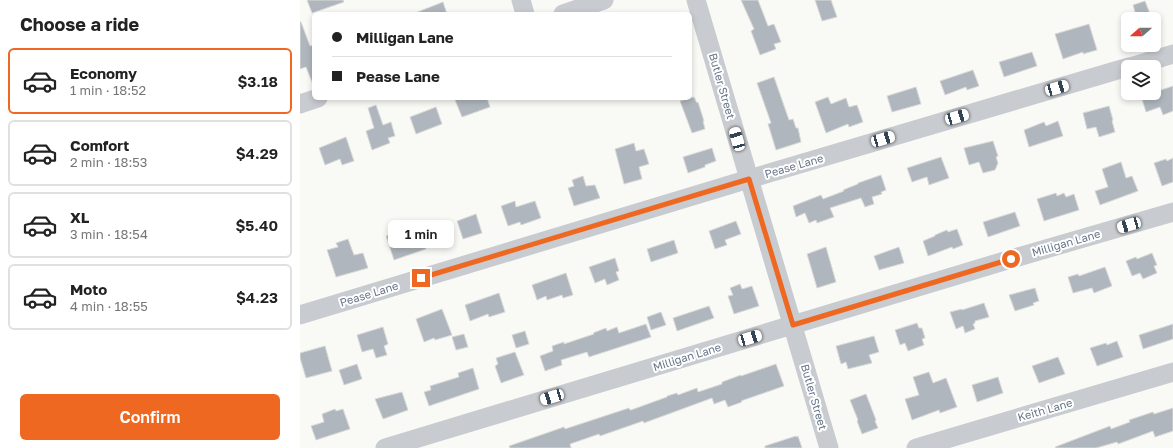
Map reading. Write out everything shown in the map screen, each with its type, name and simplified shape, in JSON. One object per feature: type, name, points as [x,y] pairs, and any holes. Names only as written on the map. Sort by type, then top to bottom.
[{"type":"street","points":[[521,0],[525,12]]},
{"type":"street","points":[[570,12],[604,0]]},
{"type":"street","name":"Butler Street","points":[[696,0],[829,448]]},
{"type":"street","name":"Pease Lane","points":[[1153,60],[1173,54]]},
{"type":"street","name":"Pease Lane","points":[[300,315],[749,179],[1121,69]]},
{"type":"street","points":[[300,104],[312,100]]},
{"type":"street","name":"Milligan Lane","points":[[384,448],[1011,259],[1173,212]]},
{"type":"street","name":"Keith Lane","points":[[916,448],[1173,372]]},
{"type":"building","points":[[307,0],[343,0],[344,2],[312,12]]},
{"type":"building","points":[[741,0],[758,0],[768,26],[774,24],[781,42],[774,44],[776,49],[760,55],[751,31],[754,29]]},
{"type":"building","points":[[815,0],[831,0],[837,17],[822,21]]},
{"type":"building","points":[[1145,1],[1149,12],[1135,12],[1133,5]]},
{"type":"building","points":[[443,2],[446,12],[418,12]]},
{"type":"building","points":[[301,22],[310,46],[312,46],[312,82],[306,67],[300,69]]},
{"type":"building","points":[[1089,24],[1097,50],[1083,54],[1083,52],[1063,59],[1055,34]]},
{"type":"building","points":[[1032,52],[1037,66],[1004,77],[999,62]]},
{"type":"building","points":[[973,70],[979,86],[967,90],[966,87],[945,95],[940,81]]},
{"type":"building","points":[[774,77],[789,120],[793,119],[796,128],[798,128],[801,142],[776,150],[768,124],[771,123],[757,83]]},
{"type":"building","points":[[1173,86],[1173,111],[1163,115],[1160,107],[1146,112],[1142,100],[1161,100],[1161,90]]},
{"type":"building","points":[[916,87],[921,104],[892,112],[887,96]]},
{"type":"building","points":[[694,97],[697,103],[698,102],[705,129],[692,133],[680,101],[692,100],[692,98]]},
{"type":"building","points":[[828,97],[831,104],[846,98],[849,107],[857,105],[863,122],[849,127],[848,124],[826,133],[815,102]]},
{"type":"building","points":[[455,100],[488,100],[490,107],[462,117]]},
{"type":"building","points":[[376,105],[383,125],[391,122],[395,136],[388,138],[390,143],[372,150],[366,131],[374,128],[368,108]]},
{"type":"building","points":[[1109,106],[1115,132],[1099,137],[1096,127],[1087,129],[1083,113]]},
{"type":"building","points":[[436,107],[442,124],[416,134],[410,117]]},
{"type":"building","points":[[1058,121],[1063,136],[1029,147],[1024,130],[1044,122],[1046,126]]},
{"type":"building","points":[[346,137],[354,161],[342,165],[340,159],[325,165],[319,148]]},
{"type":"building","points":[[993,141],[998,156],[996,157],[998,163],[995,170],[983,173],[979,162],[969,165],[964,148]]},
{"type":"building","points":[[634,143],[636,151],[644,149],[649,164],[639,167],[642,179],[624,184],[615,149]]},
{"type":"building","points":[[712,148],[716,161],[688,173],[683,157]]},
{"type":"building","points":[[941,157],[949,178],[929,185],[927,177],[912,182],[907,168]]},
{"type":"building","points":[[1173,158],[1173,182],[1162,186],[1154,163],[1166,159],[1167,161]]},
{"type":"building","points":[[1121,162],[1126,178],[1132,176],[1138,191],[1100,205],[1095,191],[1108,187],[1102,169]]},
{"type":"building","points":[[881,175],[886,190],[881,192],[882,194],[872,197],[874,204],[865,207],[861,198],[830,208],[834,217],[817,223],[816,220],[809,223],[805,213],[796,217],[793,206],[821,195],[823,199],[844,191],[843,190],[858,183]]},
{"type":"building","points":[[583,176],[586,186],[595,185],[600,198],[574,206],[568,188],[574,186],[572,180]]},
{"type":"building","points":[[1056,193],[1057,196],[1064,193],[1066,197],[1074,194],[1079,210],[1044,221],[1037,199]]},
{"type":"building","points":[[515,201],[516,207],[535,201],[541,218],[521,225],[520,222],[508,226],[501,206]]},
{"type":"building","points":[[1015,212],[1020,226],[988,237],[983,222]]},
{"type":"building","points":[[476,214],[482,233],[463,239],[457,221]]},
{"type":"building","points":[[736,221],[741,234],[725,240],[727,245],[715,249],[709,231]]},
{"type":"building","points":[[419,225],[426,249],[394,260],[386,236]]},
{"type":"building","points":[[957,229],[963,245],[953,249],[952,247],[928,256],[923,241],[947,230],[948,232]]},
{"type":"building","points":[[348,239],[354,255],[363,253],[368,268],[336,277],[327,250],[338,247],[336,243]]},
{"type":"building","points":[[674,240],[678,253],[651,262],[647,249]]},
{"type":"building","points":[[826,247],[836,282],[817,288],[807,254]]},
{"type":"building","points":[[899,247],[904,263],[879,270],[874,256]]},
{"type":"building","points":[[1152,253],[1157,265],[1154,266],[1157,273],[1143,279],[1140,273],[1132,276],[1126,261],[1136,257],[1137,259]]},
{"type":"building","points":[[615,258],[619,271],[616,272],[619,280],[607,285],[605,279],[595,283],[589,267]]},
{"type":"building","points":[[1105,267],[1112,286],[1094,293],[1092,288],[1073,293],[1068,277],[1078,274],[1079,276]]},
{"type":"building","points":[[566,273],[573,295],[563,298],[562,295],[547,300],[546,296],[537,300],[532,285]]},
{"type":"building","points":[[740,284],[742,289],[752,286],[759,306],[734,314],[728,296],[733,295],[730,288]]},
{"type":"building","points":[[1035,288],[1039,301],[1033,303],[1034,305],[1015,311],[1009,295]]},
{"type":"building","points":[[499,293],[505,312],[489,317],[488,314],[470,321],[465,305]]},
{"type":"building","points":[[984,303],[989,317],[975,321],[973,324],[975,329],[965,333],[963,326],[956,329],[950,312]]},
{"type":"building","points":[[709,306],[714,318],[677,331],[673,318]]},
{"type":"building","points":[[442,309],[452,335],[435,340],[434,338],[424,342],[416,319]]},
{"type":"building","points":[[661,312],[666,325],[651,330],[647,317]]},
{"type":"building","points":[[917,323],[919,328],[922,328],[925,338],[922,339],[924,345],[908,351],[905,343],[900,345],[895,330]]},
{"type":"building","points":[[646,324],[651,337],[589,357],[587,352],[561,360],[562,365],[545,371],[540,356],[553,351],[552,346],[564,342],[564,344],[594,334],[593,333],[606,328],[607,331],[617,327],[619,333]]},
{"type":"building","points":[[1173,324],[1173,339],[1143,349],[1139,335]]},
{"type":"building","points":[[383,327],[388,344],[384,346],[387,355],[376,358],[373,349],[362,352],[357,335]]},
{"type":"building","points":[[525,331],[529,344],[516,348],[512,335]]},
{"type":"building","points":[[464,334],[468,347],[456,350],[452,337]]},
{"type":"building","points":[[874,336],[879,352],[869,355],[872,363],[848,369],[846,362],[841,364],[836,346]]},
{"type":"building","points":[[1117,341],[1123,357],[1097,366],[1090,348],[1106,343],[1107,345]]},
{"type":"building","points":[[325,346],[332,371],[306,378],[300,353]]},
{"type":"building","points":[[515,352],[524,375],[501,383],[495,366],[498,364],[496,358]]},
{"type":"building","points":[[1058,357],[1065,374],[1039,383],[1032,366]]},
{"type":"building","points":[[357,364],[362,379],[344,385],[339,370]]},
{"type":"building","points":[[776,364],[784,386],[728,407],[725,400],[714,404],[712,398],[644,423],[643,421],[600,436],[599,434],[570,444],[571,448],[510,448],[509,446],[564,427],[565,429],[629,408],[631,410],[677,393],[678,395],[697,388],[698,392],[722,384],[722,382],[741,375]]},
{"type":"building","points":[[473,368],[479,389],[429,406],[424,392],[431,390],[430,386],[459,377],[458,373]]},
{"type":"building","points":[[929,372],[933,383],[946,378],[957,407],[940,413],[939,410],[912,420],[905,399],[919,395],[913,377]]},
{"type":"building","points":[[998,377],[1003,393],[977,402],[972,385]]},
{"type":"building","points":[[402,392],[408,410],[383,419],[375,399]]},
{"type":"building","points":[[866,394],[878,428],[862,434],[850,400]]},
{"type":"building","points":[[1173,408],[1173,431],[1155,437],[1153,431],[1118,444],[1117,442],[1096,448],[1055,447],[1110,426],[1111,429],[1130,422],[1129,420],[1153,412],[1154,414]]},
{"type":"building","points":[[335,409],[336,411],[343,409],[350,429],[316,440],[311,426],[324,422],[322,414]]},
{"type":"building","points":[[798,436],[802,448],[765,448],[765,446]]},
{"type":"route","points":[[421,278],[749,179],[793,325],[1011,259]]}]
